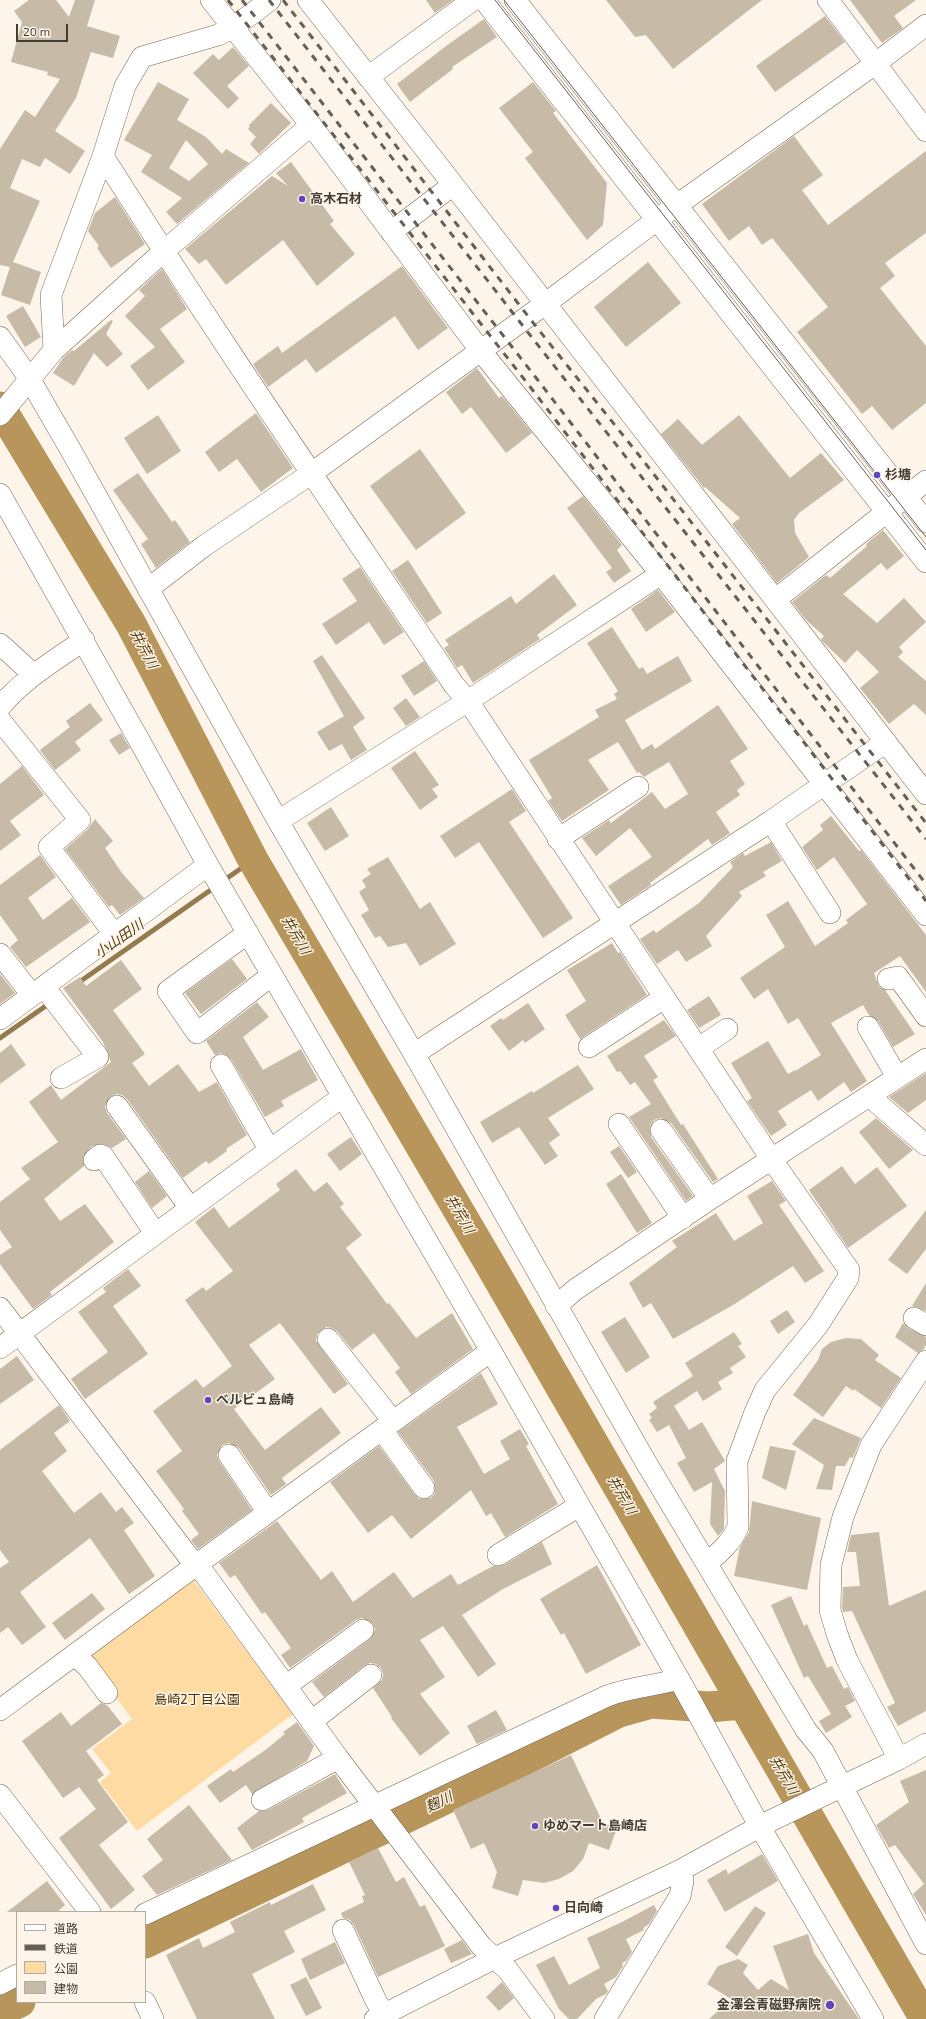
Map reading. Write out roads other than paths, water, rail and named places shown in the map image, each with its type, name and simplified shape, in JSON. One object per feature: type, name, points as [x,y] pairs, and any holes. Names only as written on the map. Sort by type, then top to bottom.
[{"type":"street","points":[[211,0],[311,125],[480,350],[661,574],[926,914]]},
{"type":"street","points":[[54,350],[51,295],[103,156],[125,86],[142,57],[218,35],[234,27],[270,0]]},
{"type":"street","points":[[308,0],[546,304],[645,435],[776,599],[926,794]]},
{"type":"street","points":[[368,78],[473,0]]},
{"type":"street","points":[[484,0],[926,562]]},
{"type":"street","points":[[515,0],[926,522]]},
{"type":"street","points":[[828,0],[926,131]]},
{"type":"street","points":[[148,589],[204,546],[312,473],[480,350],[546,304],[656,220],[875,64],[926,25]]},
{"type":"street","points":[[0,415],[25,383],[54,350],[163,252],[311,125]]},
{"type":"street","points":[[103,156],[163,252],[454,685],[468,701],[772,1160],[849,1270],[848,1278],[818,1325],[765,1390],[737,1461],[738,1527],[735,1534],[721,1551],[707,1563]]},
{"type":"street","points":[[391,232],[453,185]]},
{"type":"street","points":[[0,337],[25,383],[148,589],[278,821],[414,1054],[644,1459],[806,1730],[823,1751],[837,1788],[926,1944]]},
{"type":"street","points":[[776,599],[926,481]]},
{"type":"street","points":[[0,494],[84,640],[208,865],[491,1351],[873,2019]]},
{"type":"street","points":[[278,821],[468,701],[661,574]]},
{"type":"street","points":[[0,707],[9,696],[34,675],[84,640]]},
{"type":"street","points":[[0,644],[34,675]]},
{"type":"street","points":[[0,720],[80,820],[49,847],[115,935]]},
{"type":"street","points":[[414,1054],[771,821],[886,742]]},
{"type":"street","points":[[558,839],[638,787]]},
{"type":"street","points":[[771,821],[830,913]]},
{"type":"street","points":[[0,1019],[208,865]]},
{"type":"street","points":[[248,933],[168,991],[197,1033],[272,974]]},
{"type":"street","points":[[0,954],[38,991],[98,1057],[61,1078]]},
{"type":"street","points":[[888,979],[898,977],[926,1016]]},
{"type":"street","points":[[589,1047],[664,998]]},
{"type":"street","points":[[868,1027],[897,1078]]},
{"type":"street","points":[[698,1048],[727,1029]]},
{"type":"street","points":[[556,1306],[576,1289],[710,1199],[926,1059]]},
{"type":"street","points":[[221,1065],[269,1149]]},
{"type":"street","points":[[872,1095],[876,1102],[926,1145]]},
{"type":"street","points":[[0,1348],[269,1149],[342,1097]]},
{"type":"street","points":[[117,1106],[190,1208]]},
{"type":"street","points":[[619,1124],[683,1218]]},
{"type":"street","points":[[661,1130],[710,1199]]},
{"type":"street","points":[[94,1160],[100,1156],[103,1156],[155,1233]]},
{"type":"street","points":[[0,1308],[188,1556],[198,1566],[338,1758],[482,1947],[507,1969],[544,2019]]},
{"type":"street","points":[[328,1339],[387,1425],[424,1488]]},
{"type":"street","points":[[0,1710],[198,1566],[267,1511],[491,1351]]},
{"type":"street","points":[[898,1759],[847,1660],[837,1634],[830,1610],[831,1565],[843,1517],[871,1445],[926,1361]]},
{"type":"street","points":[[229,1455],[267,1511]]},
{"type":"street","points":[[498,1555],[579,1506]]},
{"type":"street","points":[[286,1686],[364,1630]]},
{"type":"street","points":[[74,1655],[87,1666],[107,1693]]},
{"type":"street","points":[[312,1721],[371,1675]]},
{"type":"street","points":[[146,1914],[377,1809],[606,1696],[624,1689],[665,1683],[683,1686]]},
{"type":"street","points":[[343,1930],[382,2017],[495,1958],[681,1870],[763,1825],[926,1744]]},
{"type":"street","points":[[262,1800],[338,1758]]},
{"type":"street","points":[[0,1796],[89,1911]]},
{"type":"street","points":[[606,2019],[680,1896],[683,1882],[681,1870]]},
{"type":"street","points":[[0,1984],[16,1976]]},
{"type":"street","points":[[145,2003],[153,2019]]},
{"type":"waterway","name":"井芹川","points":[[0,407],[131,624],[253,860],[487,1259],[925,2019]]},
{"type":"waterway","name":"小山田川","points":[[223,881],[253,860]]},
{"type":"waterway","name":"小山田川","points":[[78,983],[215,887]]},
{"type":"waterway","name":"小山田川","points":[[0,1038],[50,1003]]},
{"type":"waterway","name":"麹川","points":[[146,1943],[499,1773],[619,1712],[651,1703],[708,1707],[743,1704]]},
{"type":"waterway","name":"麹川","points":[[0,2011],[18,2003]]},
{"type":"tram line","points":[[495,0],[926,550]]},
{"type":"tram line","points":[[504,0],[926,537]]},
{"type":"railway","points":[[228,0],[531,388],[926,901]]},
{"type":"railway","points":[[242,0],[537,379],[926,884]]},
{"type":"railway","points":[[269,0],[926,839]]},
{"type":"railway","points":[[283,0],[538,329],[638,454],[926,823]]},
{"type":"place","name":"高木石材","points":[[302,199]]},
{"type":"place","name":"杉塘","points":[[877,475]]},
{"type":"place","name":"ベルビュ島崎","points":[[208,1400]]},
{"type":"place","name":"ゆめマート島崎店","points":[[535,1826]]},
{"type":"place","name":"日向崎","points":[[556,1908]]},
{"type":"place","name":"金澤会青磁野病院","points":[[830,2005]]},
{"type":"park label","name":"島崎2丁目公園","points":[[197,1700]]}]
